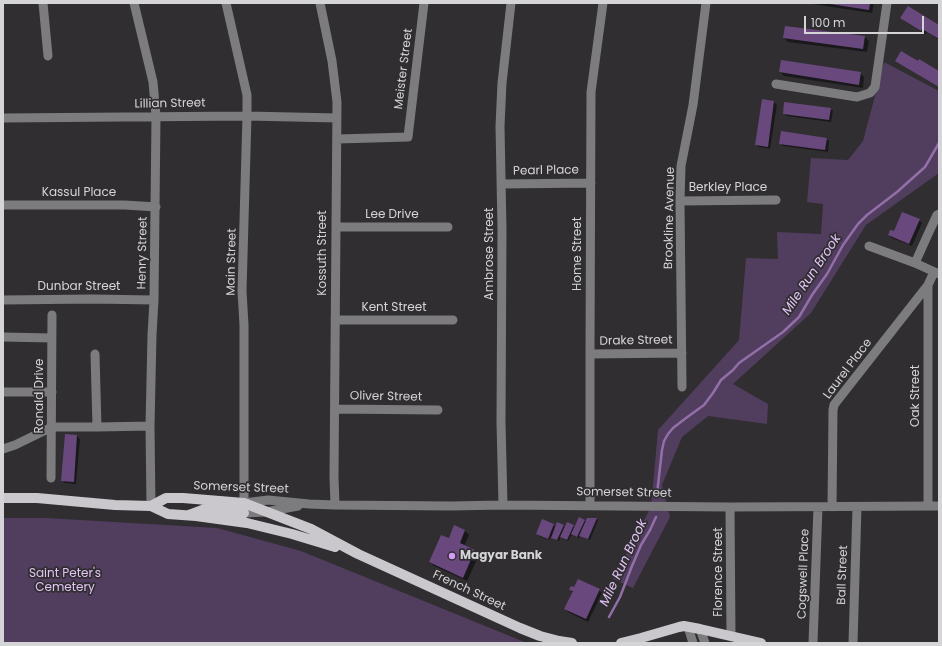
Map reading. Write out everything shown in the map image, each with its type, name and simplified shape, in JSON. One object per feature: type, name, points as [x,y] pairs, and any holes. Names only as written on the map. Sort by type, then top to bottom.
[{"type":"main road","name":"Somerset Street","points":[[3,498],[37,498],[115,505],[150,506],[168,514],[187,516],[244,513]]},
{"type":"main road","name":"Somerset Street","points":[[150,506],[166,498],[183,498],[244,513]]},
{"type":"main road","name":"French Street","points":[[244,513],[266,512],[311,529],[358,554],[520,628],[540,636],[572,643]]},
{"type":"main road","name":"French Street","points":[[244,513],[292,534],[358,554]]},
{"type":"main road","points":[[621,643],[678,627],[688,627],[761,643]]},
{"type":"street","points":[[43,3],[48,56]]},
{"type":"street","name":"Henry Street","points":[[134,3],[153,82],[156,116],[156,207],[150,426],[150,506]]},
{"type":"street","name":"Main Street","points":[[226,3],[246,95],[247,116],[242,291],[244,325],[244,513]]},
{"type":"street","name":"Kossuth Street","points":[[320,3],[332,61],[337,102],[335,505]]},
{"type":"street","name":"Meister Street","points":[[337,139],[408,137],[424,3]]},
{"type":"street","name":"Ambrose Street","points":[[503,505],[501,422],[502,184],[500,126],[502,90],[511,3]]},
{"type":"street","name":"Home Street","points":[[590,506],[591,92],[603,3]]},
{"type":"street","name":"Brookline Avenue","points":[[682,387],[681,166],[693,105],[706,3]]},
{"type":"street","points":[[776,84],[857,97],[870,93],[875,87],[887,3]]},
{"type":"street","name":"Lillian Street","points":[[3,118],[156,116],[337,118]]},
{"type":"street","name":"Pearl Place","points":[[502,184],[591,183]]},
{"type":"street","name":"Berkley Place","points":[[680,201],[776,200]]},
{"type":"street","name":"Kassul Place","points":[[3,205],[125,205],[156,207]]},
{"type":"street","points":[[915,263],[937,215],[939,214]]},
{"type":"street","name":"Lee Drive","points":[[336,227],[448,227]]},
{"type":"street","points":[[869,246],[915,263],[936,273],[928,285]]},
{"type":"street","name":"Oak Street","points":[[928,285],[928,506]]},
{"type":"street","name":"Laurel Place","points":[[832,507],[834,406],[928,285]]},
{"type":"street","name":"Dunbar Street","points":[[3,300],[154,300]]},
{"type":"street","name":"Ronald Drive","points":[[51,478],[52,315]]},
{"type":"street","name":"Kent Street","points":[[335,320],[453,320]]},
{"type":"street","points":[[3,337],[52,338]]},
{"type":"street","name":"Drake Street","points":[[590,354],[682,352]]},
{"type":"street","points":[[95,354],[97,427]]},
{"type":"street","points":[[3,392],[52,392]]},
{"type":"street","name":"Oliver Street","points":[[335,408],[438,410]]},
{"type":"street","points":[[3,449],[15,445],[52,427],[150,426]]},
{"type":"street","name":"Somerset Street","points":[[244,513],[268,500],[335,505],[730,507],[939,506]]},
{"type":"street","name":"Somerset Street","points":[[266,512],[308,504]]},
{"type":"street","name":"Florence Street","points":[[730,507],[731,636]]},
{"type":"street","name":"Cogswell Place","points":[[813,643],[818,507]]},
{"type":"street","name":"Ball Street","points":[[853,643],[857,507]]},
{"type":"street","points":[[688,627],[693,643]]},
{"type":"street","points":[[700,629],[705,643]]},
{"type":"green space","points":[[884,62],[939,91],[939,173],[866,225],[811,313],[733,384],[768,404],[767,424],[708,416],[682,437],[662,485],[670,517],[633,588],[613,579],[651,507],[658,430],[739,340],[746,258],[778,259],[777,232],[821,234],[823,204],[807,202],[811,158],[848,160],[863,141]]},
{"type":"green space","name":"Saint Peter's Cemetery","points":[[3,518],[46,518],[217,528],[301,551],[527,643],[3,643]]},
{"type":"building","points":[[830,3],[870,3],[869,10]]},
{"type":"building","points":[[908,6],[939,25],[939,39],[922,29],[921,31],[900,18]]},
{"type":"building","points":[[785,26],[865,36],[863,49],[783,38]]},
{"type":"building","points":[[901,51],[918,61],[919,59],[939,71],[939,87],[895,61]]},
{"type":"building","points":[[781,60],[861,72],[859,85],[779,72]]},
{"type":"building","points":[[762,99],[774,101],[768,147],[755,145]]},
{"type":"building","points":[[784,102],[831,108],[829,120],[783,114]]},
{"type":"building","points":[[781,131],[827,138],[825,150],[779,144]]},
{"type":"building","points":[[902,212],[920,219],[909,244],[888,235],[890,230],[894,231]]},
{"type":"building","points":[[65,434],[77,435],[74,482],[61,481]]},
{"type":"building","points":[[579,517],[585,520],[577,537],[571,534]]},
{"type":"building","points":[[587,518],[597,518],[588,539],[579,536]]},
{"type":"building","points":[[542,519],[554,524],[548,539],[536,534]]},
{"type":"building","points":[[557,522],[564,525],[557,540],[551,538]]},
{"type":"building","points":[[567,522],[574,525],[567,540],[560,537]]},
{"type":"building","name":"Magyar Bank","points":[[454,525],[465,530],[460,543],[475,550],[463,578],[429,562],[441,535],[449,538]]},
{"type":"building","points":[[578,579],[600,589],[586,619],[564,609],[573,591],[569,590],[571,586],[574,587]]},
{"type":"waterway","name":"Mile Run Brook","points":[[657,494],[662,450],[664,441],[668,434],[673,428],[704,405],[721,380],[739,363],[783,332],[799,317],[827,274],[843,245],[858,224],[925,167],[939,143]]},
{"type":"waterway","name":"Mile Run Brook","points":[[609,617],[620,597],[641,545],[656,517]]},
{"type":"place","name":"Magyar Bank","points":[[452,556]]}]
